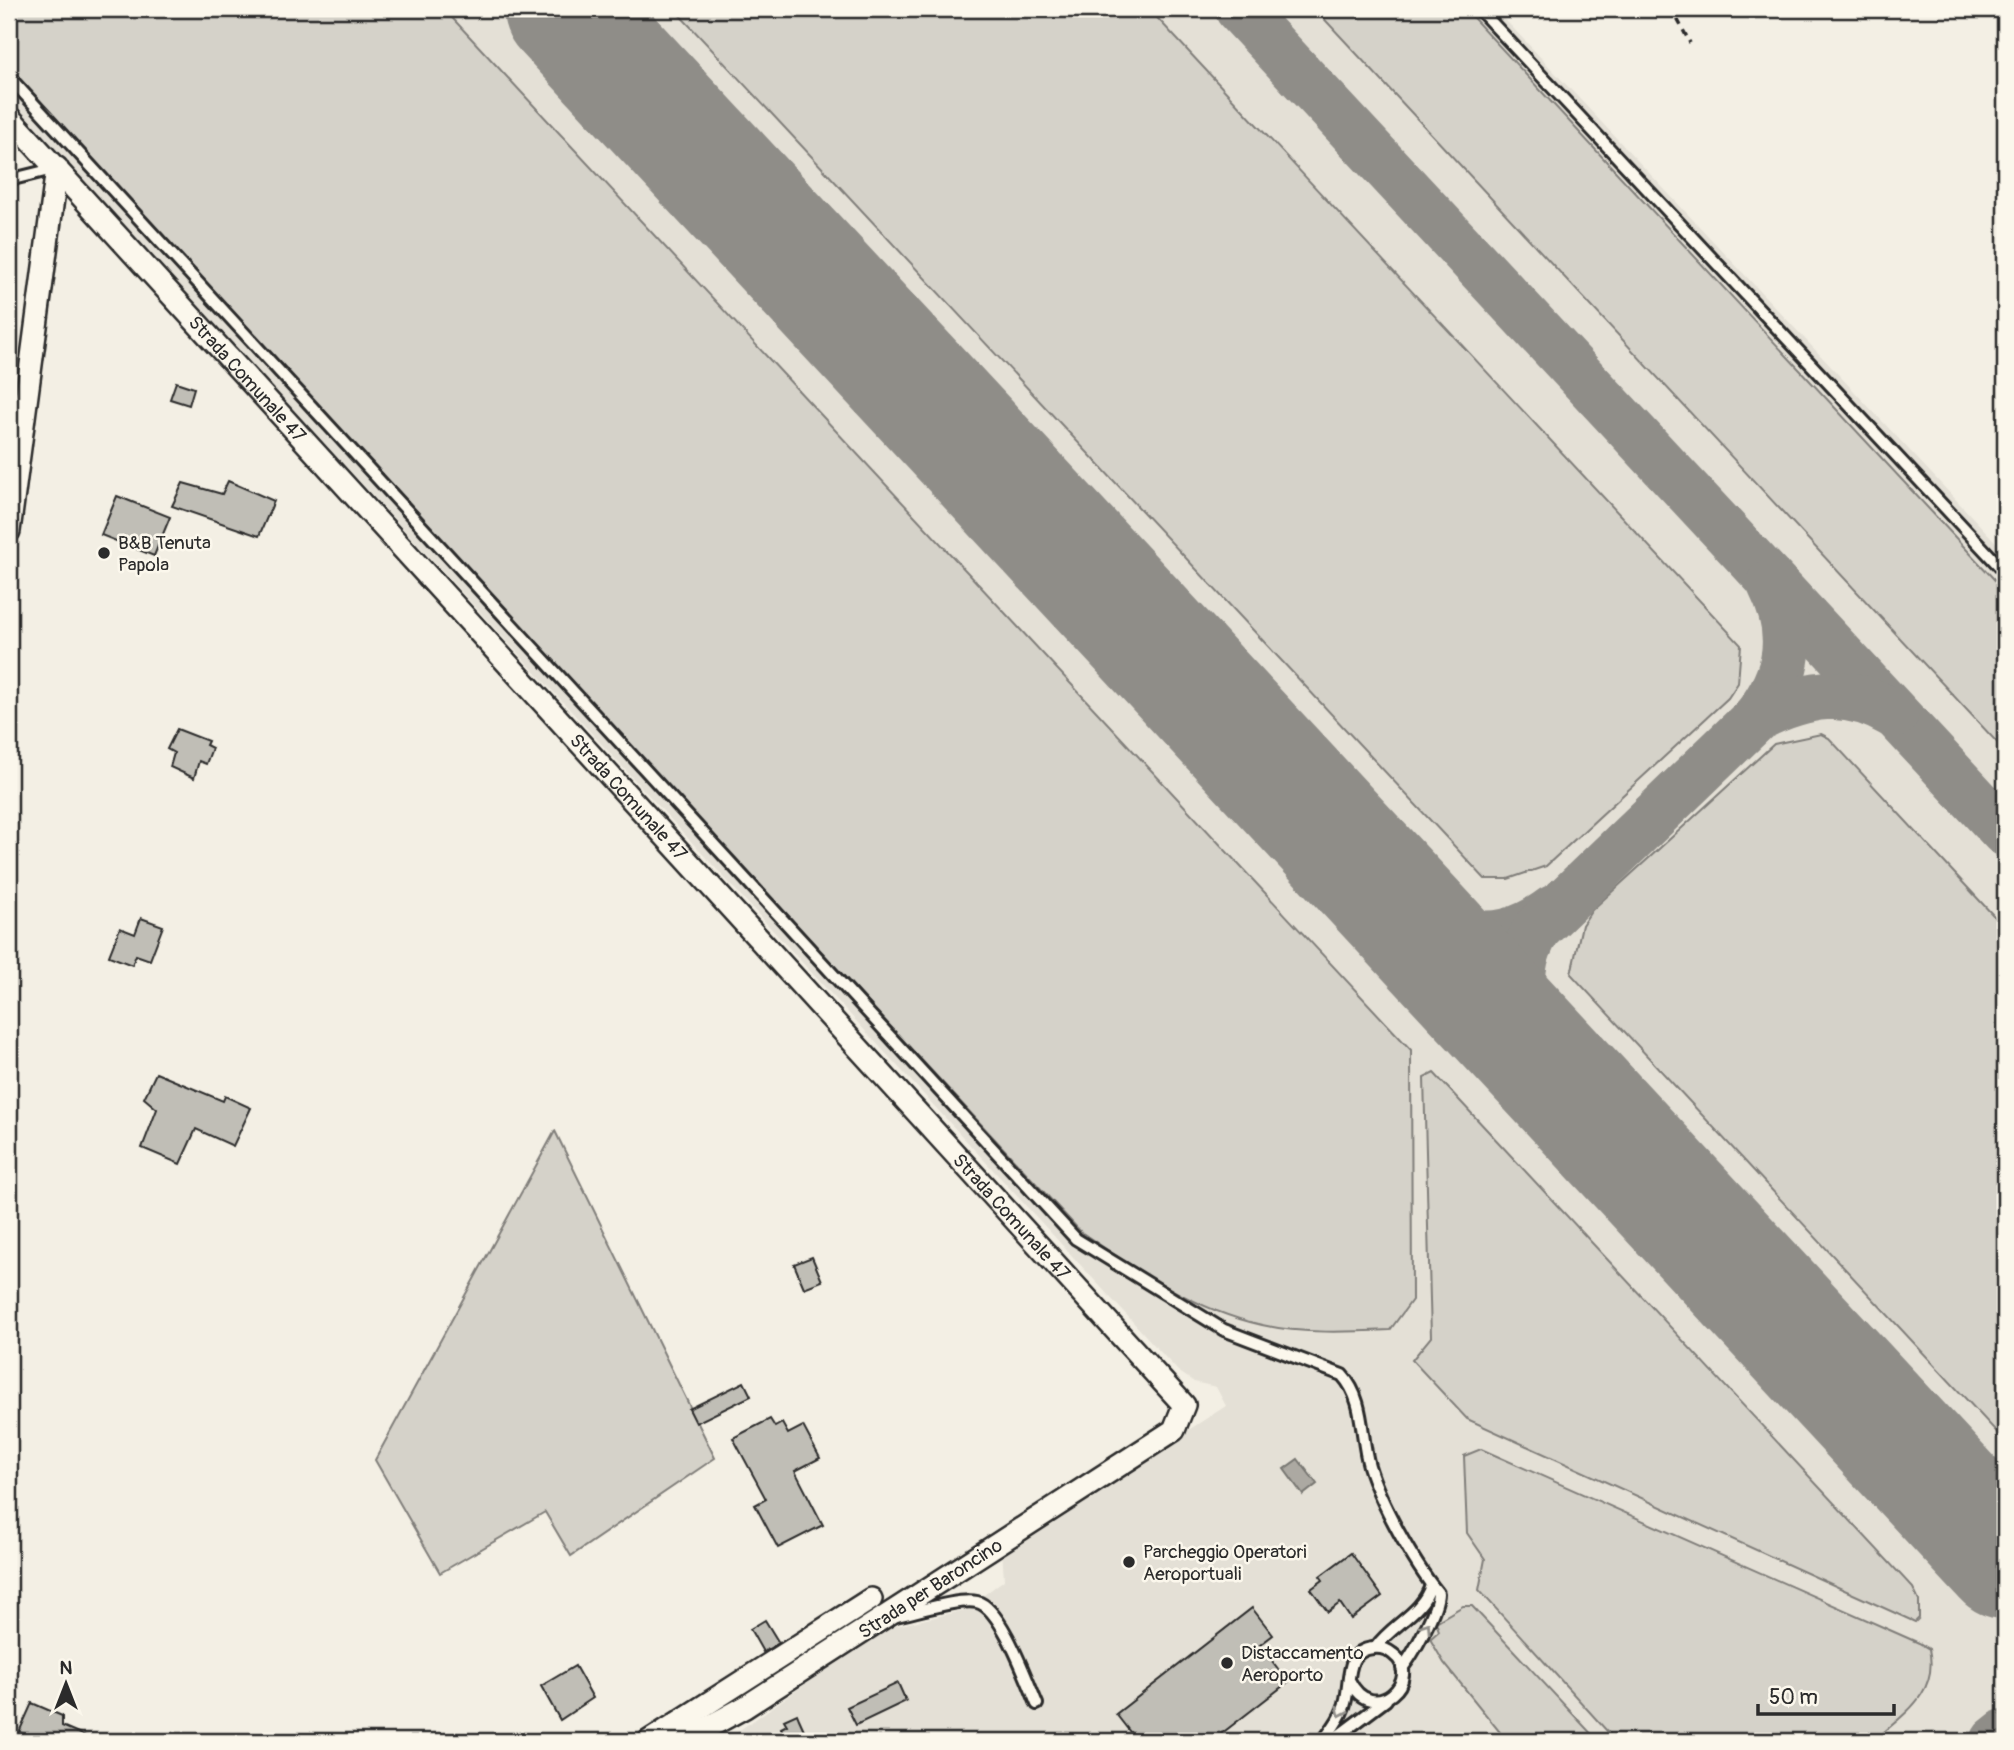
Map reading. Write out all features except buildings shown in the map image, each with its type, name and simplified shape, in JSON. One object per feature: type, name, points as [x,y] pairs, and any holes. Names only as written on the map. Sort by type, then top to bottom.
[{"type":"street","points":[[9,117],[57,168],[9,531]]},
{"type":"street","name":"Strada Comunale 47","points":[[57,168],[1184,1405],[1174,1430]]},
{"type":"street","name":"Strada per Baroncino","points":[[683,1741],[745,1707],[1174,1430]]},
{"type":"street","points":[[649,1741],[871,1599]]},
{"type":"lane","points":[[1479,9],[2005,572]]},
{"type":"lane","points":[[9,78],[1076,1239],[1224,1330],[1342,1375],[1352,1386],[1369,1466],[1378,1489],[1438,1593],[1438,1604],[1402,1668]]},
{"type":"lane","points":[[9,180],[57,168]]},
{"type":"lane","points":[[1376,1647],[1385,1634],[1420,1606],[1431,1585]]},
{"type":"lane","points":[[883,1618],[974,1601],[987,1605],[1003,1629],[1037,1704]]},
{"type":"lane","points":[[1376,1647],[1397,1657],[1402,1668],[1402,1680],[1397,1691],[1338,1737],[1324,1741],[1344,1708],[1349,1668],[1354,1657],[1364,1650],[1376,1647]]},
{"type":"lane","points":[[1349,1680],[1355,1691],[1364,1699],[1376,1701],[1388,1698]]},
{"type":"path","points":[[1672,9],[1676,22],[1690,43]]},
{"type":"shaded area","points":[[9,9],[1495,9],[2005,552],[2005,1741],[724,1741],[884,1629],[964,1610],[1004,1580],[1002,1549],[1226,1406],[1216,1387],[1194,1382],[1178,1371],[9,100]]},
{"type":"shaded area","points":[[9,9],[444,9],[1411,1050],[1412,1300],[1390,1330],[1293,1330],[1237,1319],[1167,1287],[1081,1232],[9,75]]},
{"type":"shaded area","points":[[674,9],[1149,9],[1741,645],[1738,683],[1728,698],[1546,866],[1508,879],[1485,879]]},
{"type":"shaded area","points":[[1315,9],[1465,9],[2005,591],[2005,751]]},
{"type":"shaded area","points":[[1821,734],[1829,738],[2005,928],[2005,1441],[1571,974],[1582,925],[1592,910],[1774,744]]},
{"type":"shaded area","points":[[1434,1073],[1913,1588],[1919,1601],[1919,1618],[1915,1622],[1467,1419],[1412,1360],[1431,1337],[1424,1078]]},
{"type":"shaded area","points":[[555,1131],[715,1458],[571,1556],[545,1512],[440,1573],[375,1460]]},
{"type":"shaded area","points":[[1481,1449],[1919,1643],[1929,1649],[1931,1665],[1924,1691],[1907,1712],[1874,1741],[1616,1741],[1479,1590],[1485,1559],[1467,1533],[1464,1456]]},
{"type":"shaded area","points":[[1298,1459],[1317,1484],[1303,1495],[1284,1469]]},
{"type":"shaded area","points":[[1463,1606],[1472,1606],[1598,1741],[1507,1741],[1444,1663],[1430,1639],[1439,1631],[1436,1622]]},
{"type":"taxiway","points":[[1239,9],[2005,832]]},
{"type":"taxiway","points":[[1757,717],[1777,685],[1786,652],[1784,619],[1771,583]]},
{"type":"taxiway","points":[[1567,1087],[1534,1030],[1522,990],[1522,970],[1527,949],[1538,928],[1757,717],[1792,702],[1826,696],[1859,699],[1894,714]]},
{"type":"taxiway","points":[[1369,874],[1435,920],[1457,930],[1479,935],[1502,934],[1527,925],[1554,909]]},
{"type":"taxiway","points":[[1995,1741],[2005,1733]]},
{"type":"runway","points":[[564,9],[2005,1558]]},
{"type":"place","name":"B&B Tenuta Papola","points":[[104,553]]},
{"type":"place","name":"Parcheggio Operatori Aeroportuali","points":[[1129,1562]]},
{"type":"place","name":"Distaccamento Aeroporto","points":[[1227,1663]]}]
